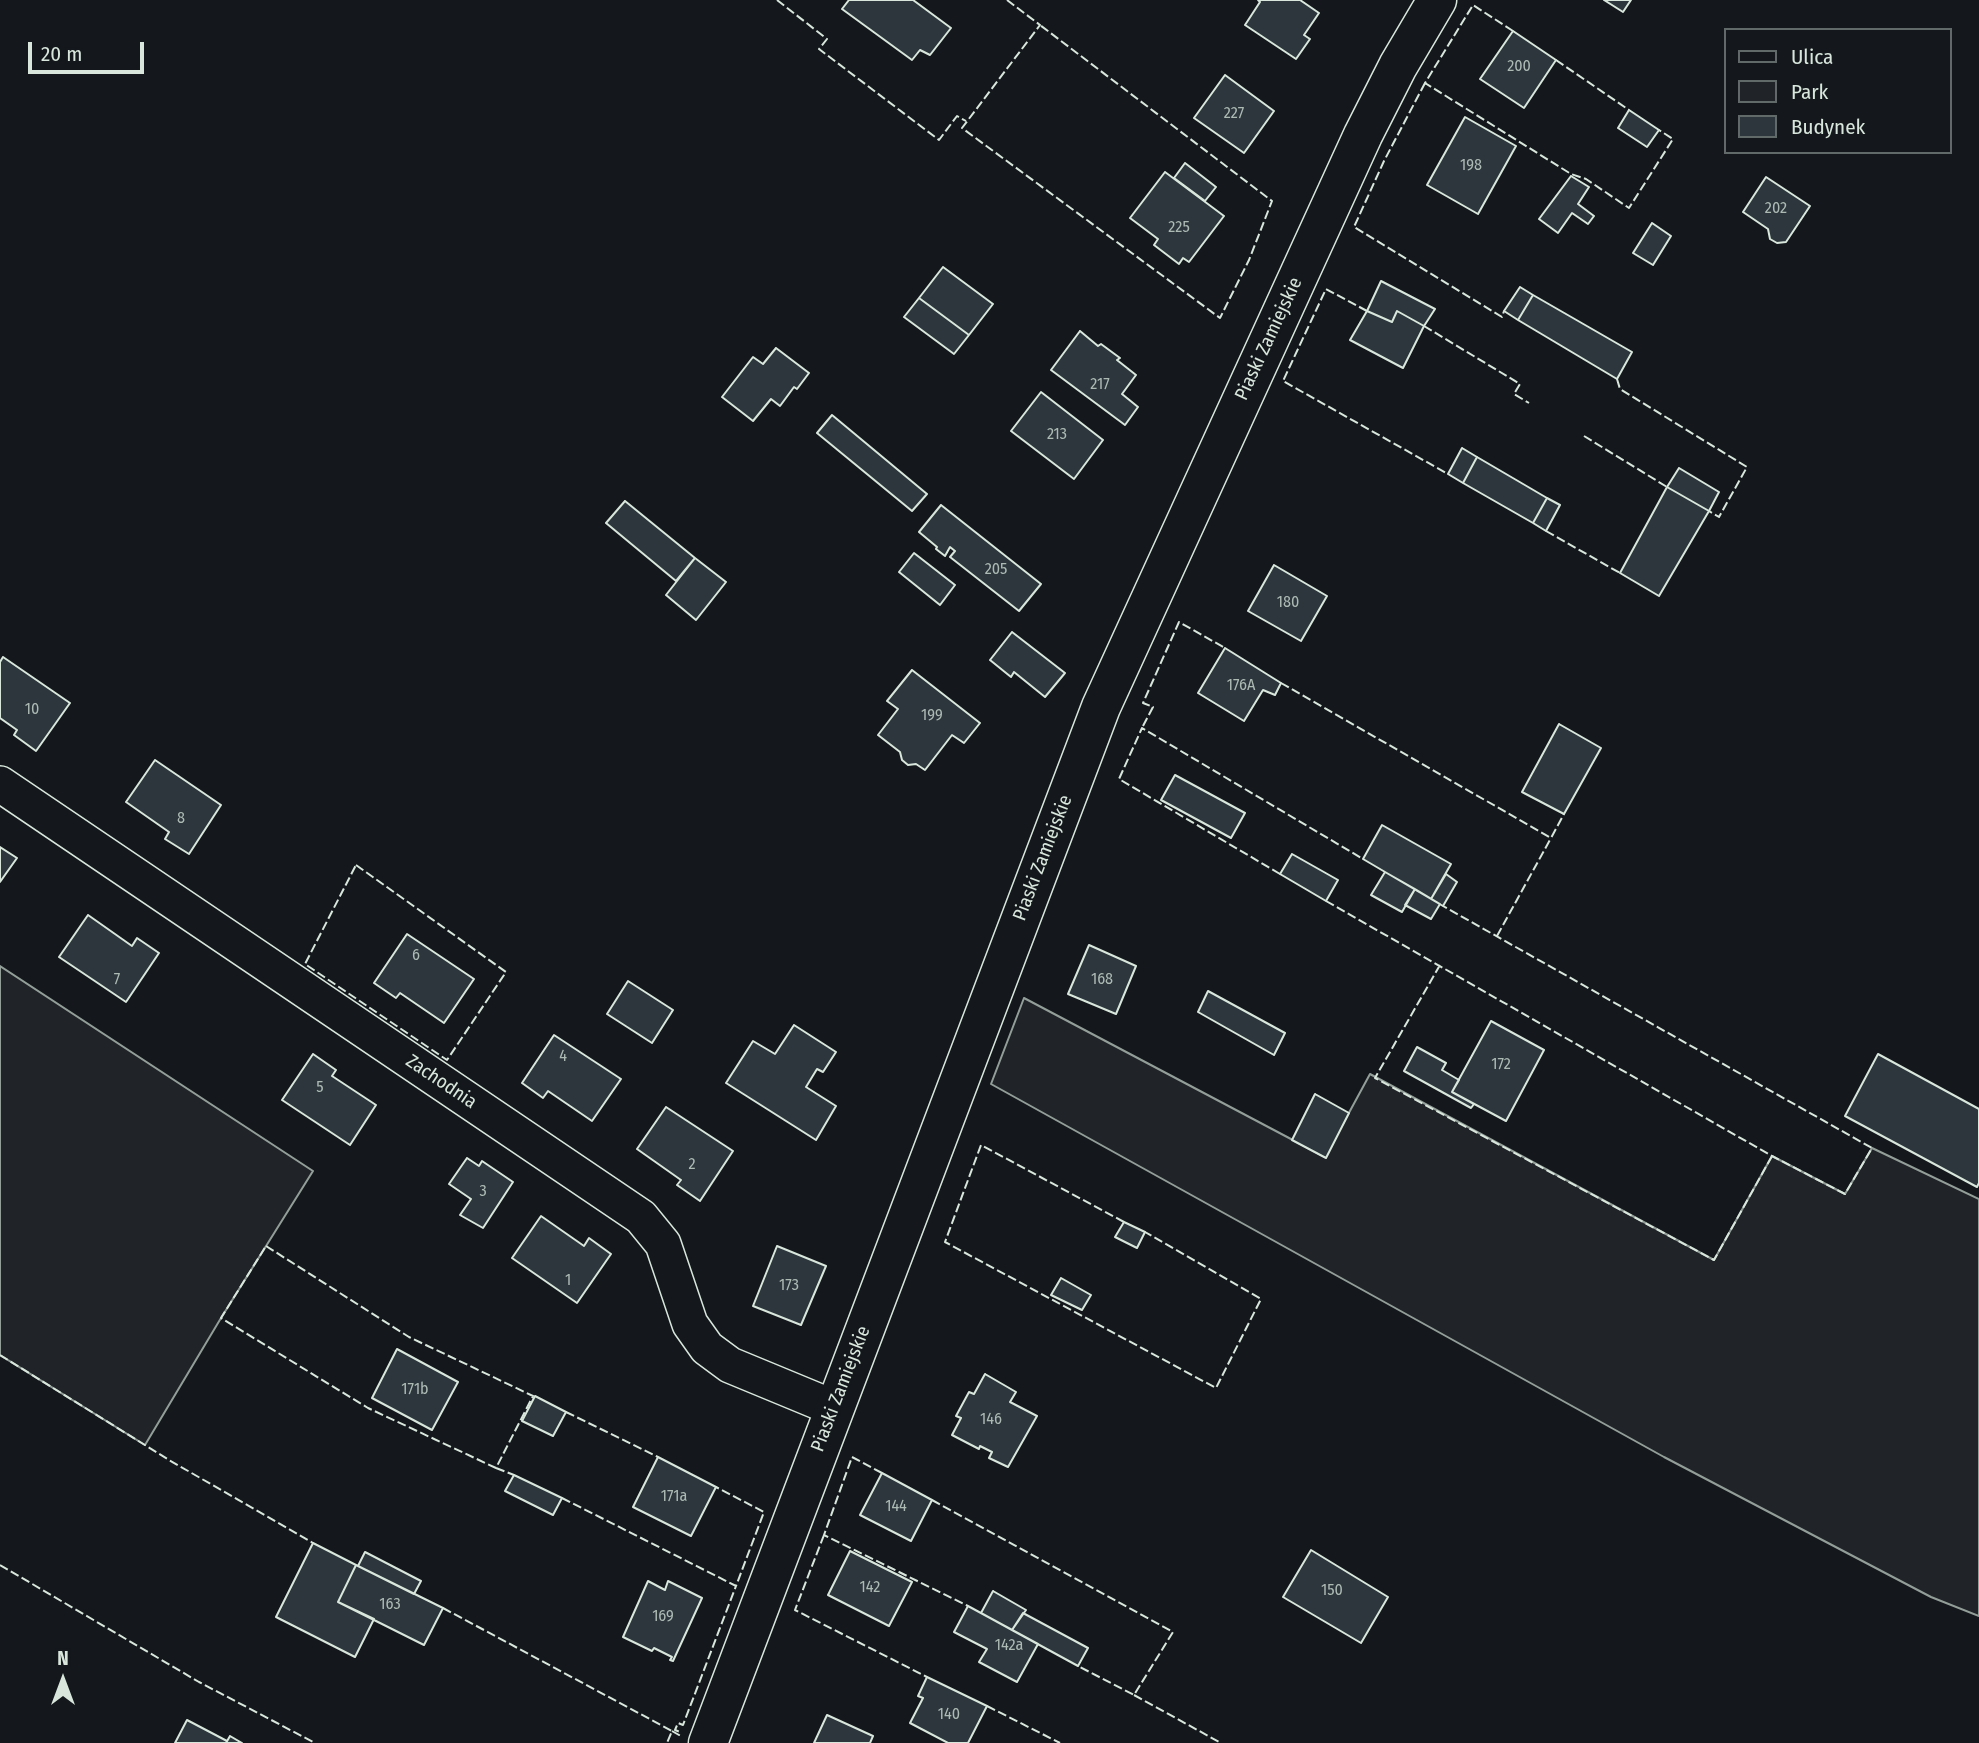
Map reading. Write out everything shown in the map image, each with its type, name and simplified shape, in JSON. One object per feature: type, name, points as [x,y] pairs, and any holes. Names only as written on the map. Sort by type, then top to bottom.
[{"type":"street","name":"Piaski Zamiejskie","points":[[708,1743],[1101,707],[1363,135],[1398,66],[1437,0]]},
{"type":"street","name":"Zachodnia","points":[[0,784],[640,1216],[663,1244],[690,1324],[707,1348],[730,1365],[834,1408]]},
{"type":"green space","points":[[0,966],[313,1171],[145,1445],[0,1355]]},
{"type":"green space","points":[[1024,998],[1325,1157],[1370,1074],[1714,1260],[1772,1156],[1845,1194],[1872,1148],[1979,1199],[1979,1616],[1931,1597],[1664,1457],[991,1084]]},
{"type":"building","points":[[849,0],[913,0],[951,28],[930,55],[920,50],[912,60],[842,9]]},
{"type":"building","points":[[1258,0],[1300,0],[1319,13],[1304,35],[1310,39],[1296,59],[1245,25],[1260,2]]},
{"type":"building","points":[[1604,0],[1631,0],[1623,12]]},
{"type":"building","points":[[1513,31],[1556,60],[1524,108],[1480,79]]},
{"type":"building","points":[[1225,75],[1274,111],[1244,153],[1194,118]]},
{"type":"building","points":[[1629,110],[1659,130],[1647,147],[1618,128]]},
{"type":"building","points":[[1465,117],[1516,146],[1478,214],[1427,185]]},
{"type":"building","points":[[1185,163],[1216,187],[1205,201],[1174,178]]},
{"type":"building","points":[[1165,172],[1224,216],[1189,262],[1183,258],[1179,264],[1154,245],[1158,239],[1130,218]]},
{"type":"building","points":[[1571,176],[1589,187],[1578,204],[1594,216],[1588,224],[1572,213],[1558,233],[1539,219]]},
{"type":"building","points":[[1766,177],[1810,206],[1786,242],[1777,243],[1770,239],[1768,229],[1743,212]]},
{"type":"building","points":[[1652,223],[1671,236],[1653,265],[1633,253]]},
{"type":"building","points":[[943,267],[993,304],[969,335],[919,298]]},
{"type":"building","points":[[1381,281],[1435,309],[1424,326],[1397,311],[1392,322],[1367,311]]},
{"type":"building","points":[[1520,287],[1533,295],[1518,320],[1504,311]]},
{"type":"building","points":[[1533,295],[1632,352],[1617,379],[1518,320]]},
{"type":"building","points":[[919,298],[969,335],[954,354],[904,317]]},
{"type":"building","points":[[1367,311],[1392,322],[1397,311],[1424,326],[1403,368],[1350,340]]},
{"type":"building","points":[[1080,331],[1098,346],[1101,344],[1120,358],[1117,360],[1136,375],[1122,394],[1138,407],[1125,425],[1051,370]]},
{"type":"building","points":[[776,348],[809,373],[780,406],[771,399],[753,421],[722,397],[753,357],[763,364]]},
{"type":"building","points":[[1041,392],[1103,440],[1074,479],[1011,431]]},
{"type":"building","points":[[832,415],[927,494],[912,511],[817,433]]},
{"type":"building","points":[[1462,448],[1477,457],[1463,483],[1448,474]]},
{"type":"building","points":[[1477,457],[1547,498],[1533,523],[1463,483]]},
{"type":"building","points":[[1679,468],[1719,492],[1709,511],[1667,487]]},
{"type":"building","points":[[1667,487],[1709,511],[1659,596],[1620,573]]},
{"type":"building","points":[[1547,498],[1560,505],[1546,531],[1533,523]]},
{"type":"building","points":[[625,501],[695,558],[676,581],[606,523]]},
{"type":"building","points":[[941,505],[1041,584],[1019,611],[950,557],[955,551],[950,547],[945,556],[919,532]]},
{"type":"building","points":[[914,553],[955,585],[940,605],[899,572]]},
{"type":"building","points":[[695,558],[726,582],[696,620],[666,595]]},
{"type":"building","points":[[1274,565],[1327,596],[1301,641],[1248,611]]},
{"type":"building","points":[[1012,632],[1065,673],[1045,697],[1014,672],[1011,677],[990,660]]},
{"type":"building","points":[[1225,648],[1281,683],[1275,695],[1263,690],[1244,721],[1198,693]]},
{"type":"building","points":[[3,657],[70,703],[36,751],[14,735],[17,730],[0,718],[0,662]]},
{"type":"building","points":[[912,670],[980,723],[964,743],[952,735],[925,770],[916,764],[908,765],[902,760],[900,752],[878,735],[898,709],[887,701]]},
{"type":"building","points":[[1559,724],[1601,748],[1564,814],[1522,792]]},
{"type":"building","points":[[155,760],[221,805],[189,854],[165,839],[169,832],[126,802]]},
{"type":"building","points":[[1175,775],[1245,813],[1231,838],[1161,800]]},
{"type":"building","points":[[1382,825],[1451,864],[1431,899],[1363,859]]},
{"type":"building","points":[[0,847],[17,858],[0,882]]},
{"type":"building","points":[[1292,854],[1338,880],[1326,901],[1280,874]]},
{"type":"building","points":[[1385,872],[1415,889],[1402,912],[1371,895]]},
{"type":"building","points":[[1446,874],[1457,882],[1443,906],[1431,899]]},
{"type":"building","points":[[1415,889],[1440,904],[1431,919],[1405,905]]},
{"type":"building","points":[[88,915],[132,946],[137,938],[159,953],[126,1002],[59,957]]},
{"type":"building","points":[[407,934],[474,979],[444,1023],[400,993],[396,998],[374,983]]},
{"type":"building","points":[[1089,945],[1136,966],[1116,1014],[1068,994]]},
{"type":"building","points":[[628,981],[673,1010],[652,1043],[607,1014]]},
{"type":"building","points":[[1208,991],[1285,1033],[1274,1055],[1198,1012]]},
{"type":"building","points":[[1491,1021],[1544,1050],[1506,1121],[1452,1092]]},
{"type":"building","points":[[794,1025],[836,1052],[823,1072],[817,1069],[806,1087],[836,1106],[816,1140],[726,1083],[753,1041],[775,1054]]},
{"type":"building","points":[[554,1035],[621,1079],[592,1121],[548,1091],[543,1098],[522,1083]]},
{"type":"building","points":[[1417,1047],[1446,1063],[1442,1070],[1459,1080],[1452,1092],[1474,1104],[1471,1108],[1404,1071]]},
{"type":"building","points":[[313,1054],[336,1070],[332,1076],[376,1105],[350,1145],[282,1100]]},
{"type":"building","points":[[1878,1054],[1979,1109],[1977,1187],[1845,1116]]},
{"type":"building","points":[[1315,1094],[1349,1113],[1326,1158],[1292,1140]]},
{"type":"building","points":[[666,1107],[733,1151],[700,1201],[677,1185],[681,1180],[637,1149]]},
{"type":"building","points":[[467,1158],[479,1166],[482,1161],[513,1182],[483,1228],[460,1215],[471,1199],[449,1184]]},
{"type":"building","points":[[541,1216],[584,1246],[589,1238],[611,1254],[577,1303],[512,1258]]},
{"type":"building","points":[[1124,1222],[1145,1232],[1137,1248],[1115,1237]]},
{"type":"building","points":[[777,1246],[826,1266],[801,1325],[753,1306]]},
{"type":"building","points":[[1061,1278],[1091,1295],[1082,1310],[1051,1295]]},
{"type":"building","points":[[397,1349],[458,1382],[432,1430],[372,1398]]},
{"type":"building","points":[[985,1374],[1016,1392],[1010,1402],[1037,1416],[1008,1467],[989,1458],[992,1452],[980,1446],[979,1449],[952,1435],[961,1418],[956,1416],[969,1392],[974,1394]]},
{"type":"building","points":[[535,1396],[566,1412],[553,1436],[522,1421]]},
{"type":"building","points":[[658,1457],[716,1487],[691,1536],[633,1507]]},
{"type":"building","points":[[882,1473],[932,1500],[911,1541],[860,1515]]},
{"type":"building","points":[[514,1475],[562,1498],[553,1515],[505,1491]]},
{"type":"building","points":[[313,1543],[356,1565],[338,1602],[374,1619],[355,1657],[276,1617]]},
{"type":"building","points":[[1311,1550],[1388,1597],[1361,1643],[1283,1597]]},
{"type":"building","points":[[850,1551],[912,1582],[889,1626],[828,1595]]},
{"type":"building","points":[[365,1552],[421,1581],[414,1594],[358,1566]]},
{"type":"building","points":[[356,1565],[443,1608],[424,1645],[338,1602]]},
{"type":"building","points":[[648,1581],[665,1590],[668,1581],[702,1598],[673,1661],[670,1660],[672,1657],[654,1648],[652,1651],[623,1637]]},
{"type":"building","points":[[993,1591],[1026,1610],[1012,1630],[981,1613]]},
{"type":"building","points":[[968,1606],[1038,1644],[1017,1682],[979,1662],[987,1649],[954,1632]]},
{"type":"building","points":[[1023,1613],[1088,1648],[1078,1666],[1012,1630]]},
{"type":"building","points":[[927,1677],[987,1706],[968,1743],[948,1743],[910,1723],[923,1698],[918,1696]]},
{"type":"building","points":[[827,1715],[873,1736],[870,1743],[814,1743]]},
{"type":"building","points":[[187,1720],[227,1741],[226,1743],[175,1743]]},
{"type":"building","points":[[230,1736],[242,1743],[226,1743]]},
{"type":"fence","points":[[777,0],[827,39],[819,49],[939,140],[957,116],[966,121]]},
{"type":"fence","points":[[1007,0],[1040,25],[962,128],[1220,318],[1249,260],[1272,201],[1040,25]]},
{"type":"fence","points":[[1513,31],[1473,5],[1425,83],[1571,174],[1586,179],[1629,208],[1673,139],[1659,130]]},
{"type":"fence","points":[[1556,60],[1629,110]]},
{"type":"fence","points":[[1425,83],[1384,161],[1354,227],[1502,317],[1504,311]]},
{"type":"fence","points":[[1367,311],[1326,289],[1283,381],[1448,474]]},
{"type":"fence","points":[[1424,326],[1520,384],[1514,394],[1529,403]]},
{"type":"fence","points":[[1617,379],[1620,389],[1747,467],[1719,517],[1709,511]]},
{"type":"fence","points":[[1584,436],[1667,487]]},
{"type":"fence","points":[[1546,531],[1620,573]]},
{"type":"fence","points":[[1143,726],[1153,707],[1143,703],[1179,622],[1225,648]]},
{"type":"fence","points":[[1281,683],[1551,838],[1564,814]]},
{"type":"fence","points":[[1280,874],[1119,779],[1142,728],[1363,859]]},
{"type":"fence","points":[[1497,936],[1551,838]]},
{"type":"fence","points":[[356,865],[506,972],[447,1060],[305,964],[356,865]]},
{"type":"fence","points":[[1326,901],[1772,1156],[1845,1194],[1872,1148],[1443,906]]},
{"type":"fence","points":[[1440,965],[1375,1078],[1714,1260],[1772,1156]]},
{"type":"fence","points":[[1124,1222],[981,1145],[945,1242],[1216,1388],[1261,1299],[1145,1232]]},
{"type":"fence","points":[[266,1246],[409,1337],[533,1396],[496,1468],[368,1408],[221,1318],[266,1246]]},
{"type":"fence","points":[[0,1355],[169,1460],[313,1543]]},
{"type":"fence","points":[[566,1412],[658,1457]]},
{"type":"fence","points":[[882,1473],[852,1457],[824,1535],[968,1606]]},
{"type":"fence","points":[[496,1468],[514,1475]]},
{"type":"fence","points":[[562,1498],[736,1586],[764,1512],[716,1487]]},
{"type":"fence","points":[[932,1500],[1173,1632],[1134,1695],[1078,1666]]},
{"type":"fence","points":[[824,1535],[795,1610],[927,1677]]},
{"type":"fence","points":[[0,1565],[199,1682],[315,1743]]},
{"type":"fence","points":[[672,1731],[679,1735],[680,1732],[675,1730],[678,1723],[683,1725],[736,1586]]},
{"type":"fence","points":[[443,1608],[672,1731],[667,1743]]},
{"type":"fence","points":[[1134,1695],[1221,1743]]},
{"type":"fence","points":[[987,1706],[1060,1743]]}]
